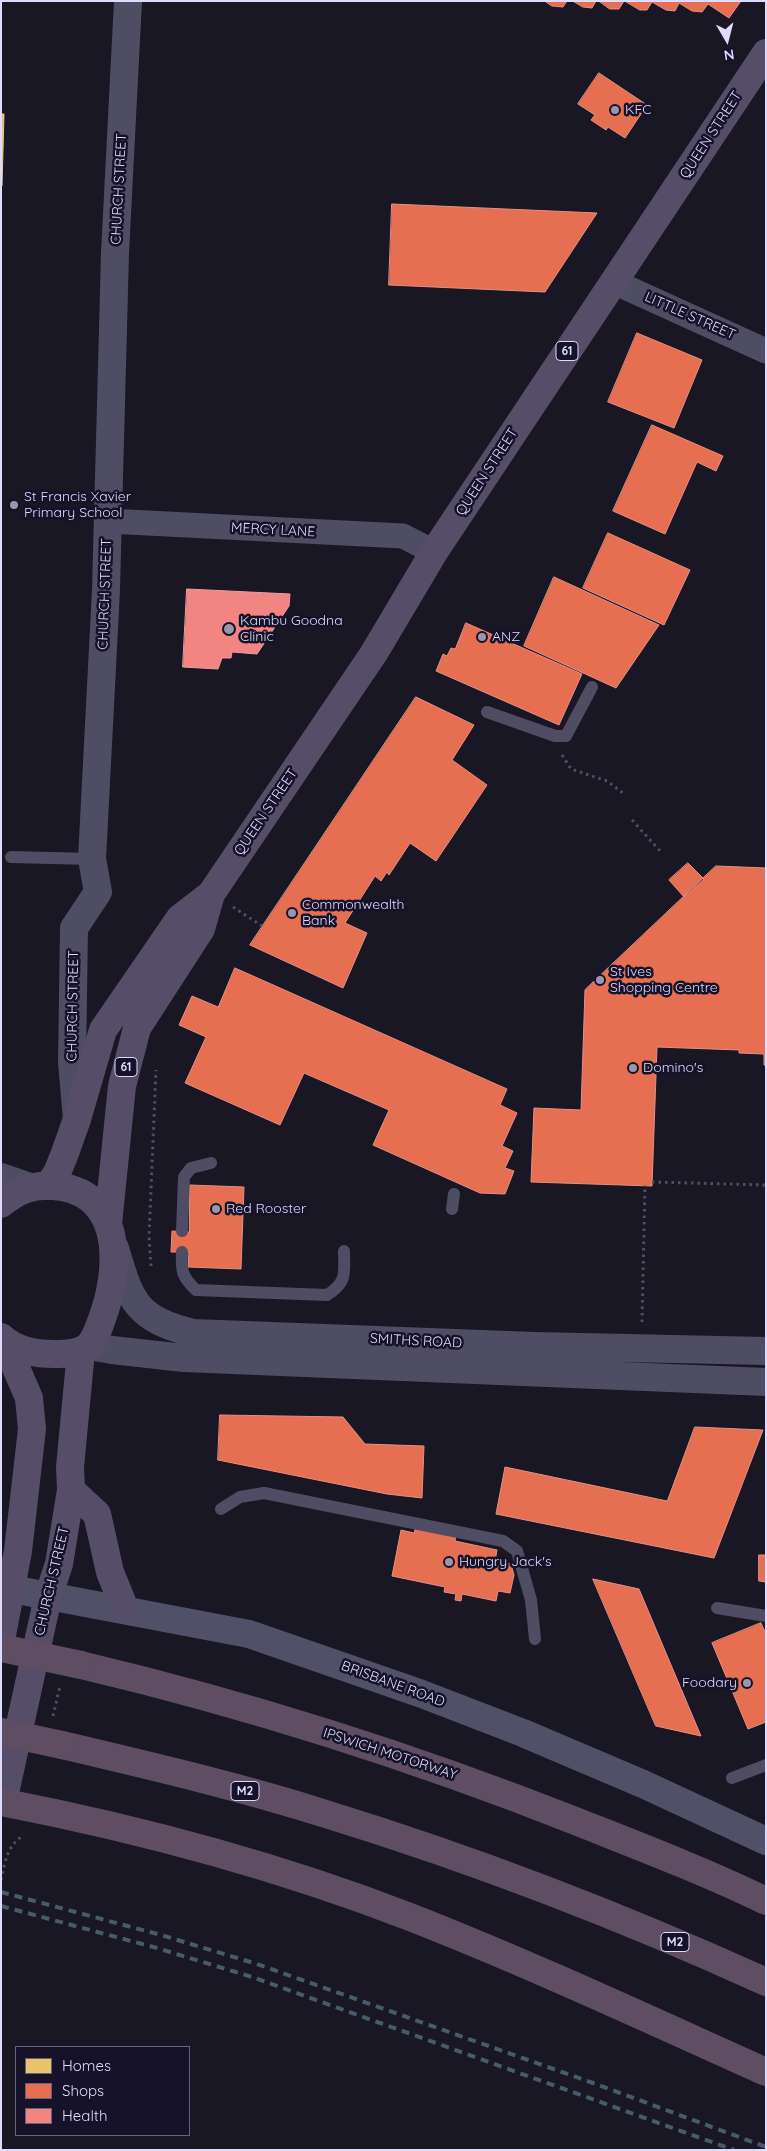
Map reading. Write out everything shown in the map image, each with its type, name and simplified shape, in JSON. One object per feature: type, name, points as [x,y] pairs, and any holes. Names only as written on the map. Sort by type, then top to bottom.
[{"type":"highway","name":"IPSWICH MOTORWAY","points":[[1,1648],[143,1679],[420,1762],[699,1870],[766,1901]]},
{"type":"highway","name":"M2","points":[[1,1732],[62,1744],[309,1809],[426,1846],[584,1903],[766,1982]]},
{"type":"highway","points":[[2,1804],[55,1812],[166,1839],[250,1862],[326,1887],[409,1917],[519,1962],[766,2072]]},
{"type":"main road","name":"QUEEN STREET","points":[[111,1235],[122,1086],[137,1028],[222,900],[434,552],[766,53]]},
{"type":"main road","name":"QUEEN STREET","points":[[39,1186],[57,1172],[77,1119],[103,1030],[180,918],[222,900]]},
{"type":"main road","points":[[1,1204],[14,1193],[39,1186],[66,1187],[84,1195],[102,1211],[111,1235]]},
{"type":"main road","name":"61","points":[[85,1348],[108,1300],[113,1276],[111,1235]]},
{"type":"main road","points":[[3,1339],[26,1351],[45,1354],[85,1348]]},
{"type":"main road","points":[[1,1640],[6,1588],[30,1454],[32,1429],[29,1398],[3,1339]]},
{"type":"main road","name":"CHURCH STREET","points":[[2,1804],[48,1596],[59,1564],[71,1490],[70,1467],[85,1348]]},
{"type":"main road","points":[[71,1490],[97,1514],[110,1572],[125,1609]]},
{"type":"main road","name":"BRISBANE ROAD","points":[[6,1588],[125,1609],[249,1634],[422,1694],[532,1736],[643,1784],[766,1841]]},
{"type":"street","name":"CHURCH STREET","points":[[77,1119],[72,1062],[74,928],[98,892],[92,859],[108,521],[116,253],[128,1]]},
{"type":"street","name":"LITTLE STREET","points":[[614,282],[766,351]]},
{"type":"street","name":"MERCY LANE","points":[[108,521],[403,536],[434,552]]},
{"type":"street","points":[[1,1177],[39,1186]]},
{"type":"street","name":"SMITHS ROAD","points":[[111,1235],[126,1287],[134,1301],[159,1322],[193,1333],[533,1360],[766,1382]]},
{"type":"street","name":"SMITHS ROAD","points":[[85,1348],[184,1358],[533,1360],[766,1351]]},
{"type":"lane","points":[[487,712],[555,736],[566,736],[592,687]]},
{"type":"lane","points":[[12,857],[92,859]]},
{"type":"lane","points":[[182,1231],[184,1177],[191,1168],[211,1163]]},
{"type":"lane","points":[[452,1210],[454,1194]]},
{"type":"lane","points":[[182,1252],[181,1269],[186,1281],[196,1290],[327,1295],[336,1289],[345,1277],[344,1251]]},
{"type":"lane","points":[[221,1509],[240,1497],[264,1493],[503,1541],[518,1551],[531,1600],[535,1639]]},
{"type":"lane","points":[[717,1608],[766,1616]]},
{"type":"lane","points":[[732,1778],[766,1765]]},
{"type":"path","points":[[560,752],[571,769],[607,781],[623,792]]},
{"type":"path","points":[[632,820],[661,852]]},
{"type":"path","points":[[222,900],[262,926]]},
{"type":"path","points":[[151,1270],[149,1237],[156,1064]]},
{"type":"path","points":[[652,1182],[766,1185]]},
{"type":"path","points":[[642,1322],[645,1185]]},
{"type":"building: Homes","points":[[1,114],[4,114],[2,186],[1,186]]},
{"type":"building: Shops","points":[[545,1],[567,1],[563,7],[552,6]]},
{"type":"building: Shops","points":[[573,1],[596,1],[592,8],[583,7]]},
{"type":"building: Shops","points":[[599,1],[624,1],[619,9],[610,9]]},
{"type":"building: Shops","points":[[625,1],[741,1],[729,18],[708,4],[702,12],[692,11],[679,3],[675,11],[666,10],[652,2],[647,10],[640,10]]},
{"type":"building: Shops","name":"KFC","points":[[599,73],[647,105],[625,138],[608,127],[606,130],[591,120],[595,115],[578,104]]},
{"type":"building: Shops","points":[[392,204],[597,213],[545,292],[389,285]]},
{"type":"building: Shops","points":[[637,333],[702,360],[674,428],[608,402]]},
{"type":"building: Shops","points":[[652,425],[723,456],[716,471],[697,462],[665,534],[613,511]]},
{"type":"building: Shops","points":[[608,533],[690,570],[664,625],[583,588]]},
{"type":"building: Shops","points":[[554,577],[659,625],[616,688],[524,646]]},
{"type":"building: Shops","points":[[466,623],[582,674],[559,725],[436,671],[443,654],[447,656],[451,648],[455,649]]},
{"type":"building: Shops","points":[[416,697],[474,725],[452,760],[487,785],[436,861],[410,843],[389,875],[387,872],[381,881],[375,876],[345,923],[367,933],[343,988],[250,945]]},
{"type":"building: Shops","points":[[688,863],[704,879],[684,897],[669,880]]},
{"type":"building: Shops","points":[[716,866],[766,868],[766,1065],[764,1065],[764,1054],[739,1053],[739,1050],[657,1047],[652,1186],[531,1182],[534,1108],[581,1110],[585,990]]},
{"type":"building: Shops","points":[[235,968],[507,1089],[500,1105],[517,1113],[502,1146],[513,1151],[505,1168],[514,1171],[505,1194],[480,1193],[373,1145],[389,1110],[304,1073],[280,1125],[185,1083],[206,1037],[179,1025],[192,996],[218,1007]]},
{"type":"building: Shops","name":"Red Rooster","points":[[190,1185],[244,1187],[241,1269],[188,1267],[189,1252],[171,1252],[172,1231],[189,1232]]},
{"type":"building: Shops","points":[[220,1415],[343,1417],[365,1444],[424,1446],[422,1498],[387,1494],[218,1460]]},
{"type":"building: Shops","points":[[695,1427],[763,1430],[714,1558],[496,1514],[505,1467],[667,1501]]},
{"type":"building: Shops","name":"Hungry Jack's","points":[[416,1526],[456,1534],[455,1541],[497,1550],[495,1561],[511,1564],[514,1575],[510,1593],[498,1591],[496,1601],[462,1594],[461,1601],[455,1600],[456,1594],[444,1592],[445,1587],[392,1576],[401,1530],[414,1533]]},
{"type":"building: Shops","points":[[759,1555],[766,1555],[766,1582],[759,1581]]},
{"type":"building: Shops","points":[[593,1579],[639,1589],[701,1736],[656,1726]]},
{"type":"building: Shops","name":"Foodary","points":[[761,1623],[766,1634],[766,1722],[748,1729],[712,1643]]},
{"type":"building: Health","name":"Kambu Goodna Clinic","points":[[187,589],[290,594],[289,606],[257,654],[232,652],[231,658],[222,658],[218,669],[183,667]]},
{"type":"railway","points":[[1,1892],[161,1935],[257,1964],[593,2083],[766,2147]]},
{"type":"railway","points":[[1,1906],[157,1948],[252,1977],[734,2150]]},
{"type":"place","name":"KFC","points":[[615,110]]},
{"type":"place","name":"St Francis Xavier Primary School","points":[[14,505]]},
{"type":"place","name":"Kambu Goodna Clinic","points":[[229,629]]},
{"type":"place","name":"ANZ","points":[[482,637]]},
{"type":"place","name":"Commonwealth Bank","points":[[292,913]]},
{"type":"place","name":"St Ives Shopping Centre","points":[[600,980]]},
{"type":"place","name":"Domino's","points":[[633,1068]]},
{"type":"place","name":"Red Rooster","points":[[216,1209]]},
{"type":"place","name":"Hungry Jack's","points":[[449,1562]]},
{"type":"place","name":"Foodary","points":[[747,1683]]}]
